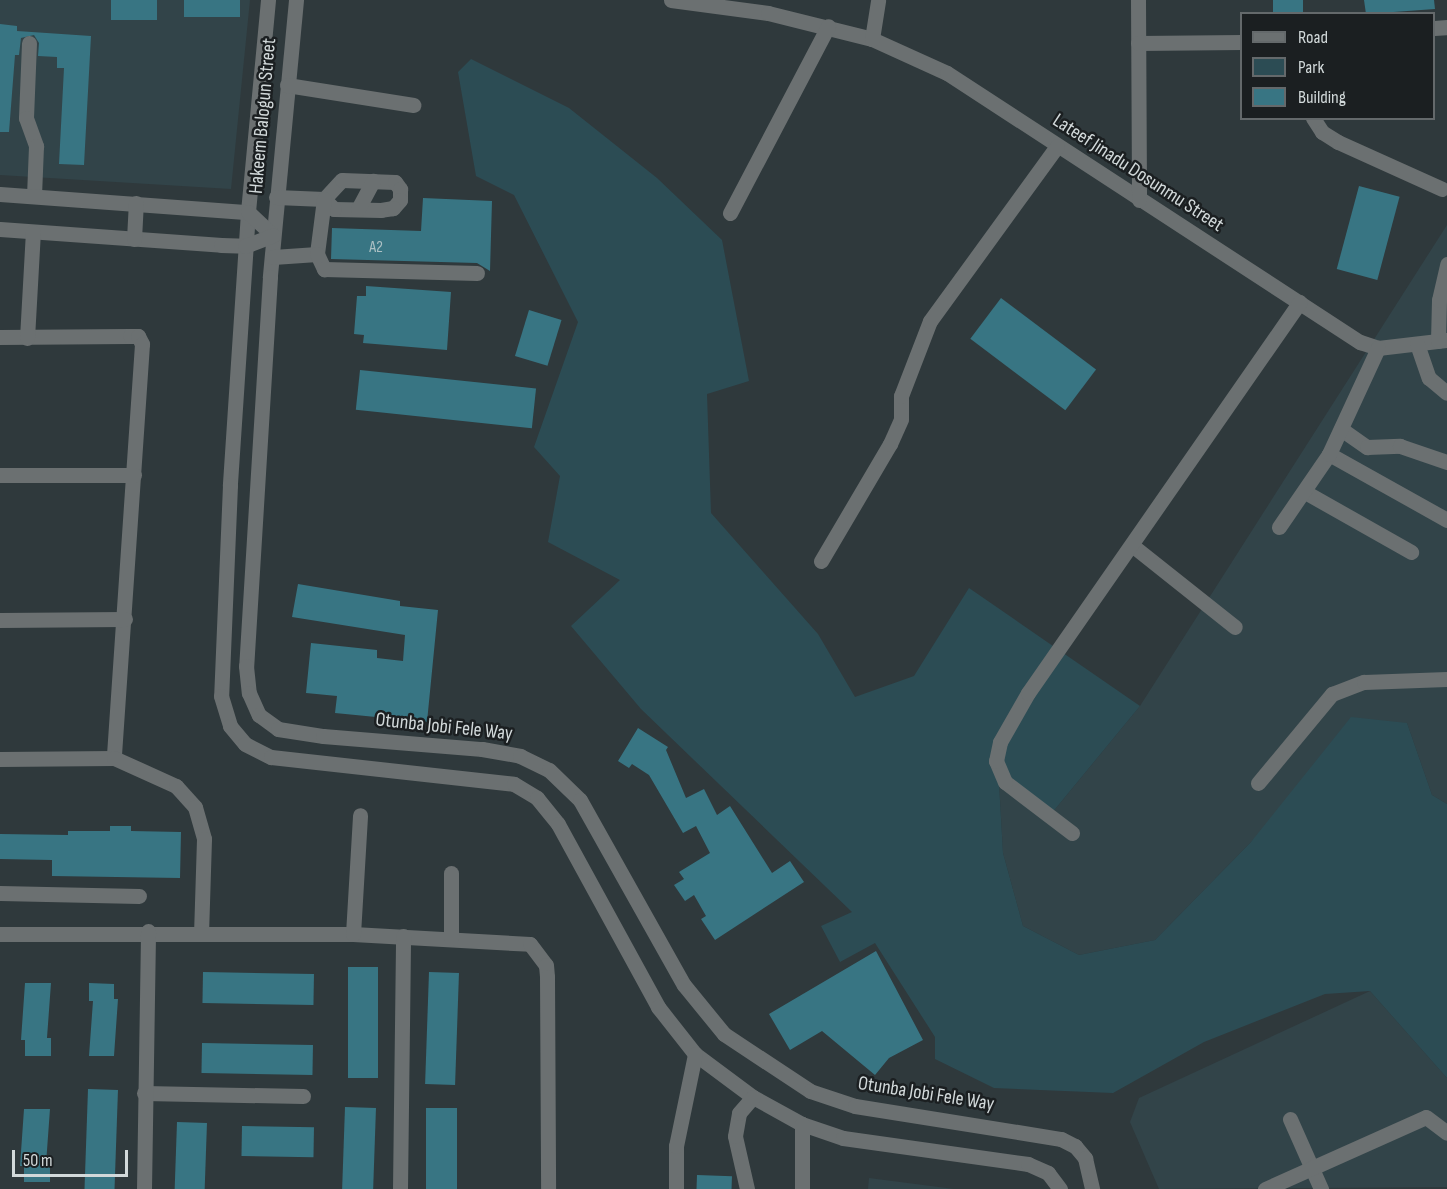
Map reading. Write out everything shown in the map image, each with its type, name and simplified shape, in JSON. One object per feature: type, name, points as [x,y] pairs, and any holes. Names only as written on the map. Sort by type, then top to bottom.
[{"type":"street","name":"Hakeem Balogun Street","points":[[245,246],[268,0]]},
{"type":"street","name":"Hakeem Balogun Street","points":[[273,236],[296,0]]},
{"type":"street","name":"Lateef Jinadu Dosunmu Street","points":[[673,0],[828,26],[872,39],[947,73],[1360,342],[1378,348]]},
{"type":"street","points":[[872,39],[878,0]]},
{"type":"street","points":[[1138,0],[1139,200]]},
{"type":"street","points":[[730,213],[828,26]]},
{"type":"street","points":[[1138,43],[1240,42]]},
{"type":"street","points":[[29,43],[26,118],[36,146],[34,196]]},
{"type":"street","points":[[287,85],[413,105]]},
{"type":"street","points":[[1314,120],[1322,132],[1338,142],[1442,189]]},
{"type":"street","points":[[821,561],[901,419],[901,396],[930,321],[1057,146]]},
{"type":"street","points":[[276,197],[324,199],[334,209],[393,208],[399,200],[395,182],[342,180],[324,199],[317,254],[324,269],[477,273]]},
{"type":"street","points":[[358,209],[373,181]]},
{"type":"street","points":[[0,194],[248,212],[273,236],[245,246],[0,229]]},
{"type":"street","points":[[134,239],[136,203]]},
{"type":"street","points":[[27,338],[33,232]]},
{"type":"street","name":"Otunba Jobi Fele Way","points":[[273,236],[246,666],[249,693],[259,714],[278,729],[520,756],[557,777],[580,800],[684,985],[724,1034],[769,1066],[810,1091],[855,1106],[1061,1139],[1075,1146],[1085,1158],[1092,1189]]},
{"type":"street","points":[[245,246],[221,667],[221,696],[230,726],[245,744],[271,757],[514,784],[537,798],[558,824],[658,1007],[695,1054],[753,1097],[802,1124],[843,1138],[1028,1164],[1048,1173],[1060,1189]]},
{"type":"street","points":[[273,257],[317,254]]},
{"type":"street","points":[[1279,527],[1329,454],[1378,348],[1442,340],[1439,300],[1447,264]]},
{"type":"street","points":[[1072,833],[1005,782],[996,761],[998,752],[1028,693],[1132,546],[1223,409],[1300,302]]},
{"type":"street","points":[[0,337],[138,336],[142,344],[114,758]]},
{"type":"street","points":[[1417,344],[1429,378],[1447,393]]},
{"type":"street","points":[[1341,429],[1367,447],[1400,446],[1447,462]]},
{"type":"street","points":[[1329,454],[1447,520]]},
{"type":"street","points":[[0,475],[134,475]]},
{"type":"street","points":[[1305,492],[1411,552]]},
{"type":"street","points":[[1132,546],[1235,627]]},
{"type":"street","points":[[0,620],[124,619]]},
{"type":"street","points":[[1258,783],[1332,694],[1364,682],[1447,679]]},
{"type":"street","points":[[420,773],[422,745]]},
{"type":"street","points":[[0,759],[114,758],[176,786],[195,807],[204,838],[201,933]]},
{"type":"street","points":[[353,934],[360,815]]},
{"type":"street","points":[[451,873],[451,938]]},
{"type":"street","points":[[0,893],[139,896]]},
{"type":"street","points":[[144,1189],[148,931]]},
{"type":"street","points":[[0,934],[148,931],[353,934],[531,944],[546,966],[548,1189]]},
{"type":"street","points":[[400,1189],[403,936]]},
{"type":"street","points":[[676,1189],[676,1146],[695,1054]]},
{"type":"street","points":[[144,1093],[303,1096]]},
{"type":"street","points":[[747,1189],[735,1136],[739,1113],[753,1097]]},
{"type":"street","points":[[1264,1189],[1311,1166],[1426,1117],[1447,1133]]},
{"type":"street","points":[[1290,1119],[1322,1189]]},
{"type":"street","points":[[802,1124],[802,1189]]},
{"type":"shaded area","points":[[0,0],[250,0],[231,189],[0,175]]},
{"type":"shaded area","points":[[1447,225],[1447,804],[1432,795],[1407,723],[1251,842],[1155,940],[1079,955],[1023,926],[1003,853],[999,782],[1047,819],[1140,706]]},
{"type":"shaded area","points":[[1370,991],[1447,1078],[1447,1187],[1159,1189],[1130,1122],[1139,1098]]},
{"type":"shaded area","points":[[869,1178],[954,1189],[868,1189]]},
{"type":"green space","points":[[471,59],[569,108],[657,178],[722,240],[749,381],[707,394],[711,513],[818,634],[855,697],[914,676],[969,588],[1140,706],[1047,819],[999,783],[1003,853],[1023,926],[1079,955],[1155,940],[1251,842],[1351,717],[1407,723],[1432,795],[1447,804],[1447,1078],[1370,991],[1325,994],[1204,1042],[1113,1093],[994,1088],[935,1059],[935,1037],[875,943],[840,962],[821,926],[852,912],[641,709],[571,626],[620,580],[548,542],[560,476],[534,447],[578,322],[514,195],[476,176],[458,72]]},
{"type":"building","points":[[111,0],[157,0],[157,20],[111,20]]},
{"type":"building","points":[[184,0],[240,0],[240,17],[184,17]]},
{"type":"building","points":[[1273,0],[1303,0],[1303,12],[1273,12]]},
{"type":"building","points":[[1364,0],[1434,0],[1435,9],[1394,12],[1366,12]]},
{"type":"building","points":[[0,24],[17,26],[17,31],[91,36],[84,165],[59,164],[64,68],[57,68],[57,57],[38,56],[39,43],[34,35],[21,38],[19,55],[15,55],[9,132],[0,132]]},
{"type":"building","points":[[1359,186],[1400,197],[1377,280],[1337,269]]},
{"type":"building","points":[[423,198],[492,201],[490,271],[477,263],[331,259],[332,228],[421,231]]},
{"type":"building","points":[[366,286],[451,292],[447,350],[363,343],[364,335],[354,334],[357,296],[366,296]]},
{"type":"building","points":[[1001,298],[1096,370],[1065,410],[970,339]]},
{"type":"building","points":[[529,310],[562,320],[547,366],[515,356]]},
{"type":"building","points":[[360,370],[536,389],[532,428],[356,410]]},
{"type":"building","points":[[298,584],[400,601],[400,606],[438,610],[427,722],[335,713],[337,696],[306,693],[311,643],[377,650],[377,658],[403,661],[405,635],[292,617]]},
{"type":"building","points":[[638,728],[668,747],[666,750],[686,798],[704,789],[717,815],[730,806],[772,873],[790,861],[804,882],[715,940],[701,919],[706,916],[694,895],[685,901],[674,885],[684,879],[679,872],[710,853],[696,826],[683,833],[649,775],[632,764],[629,768],[618,761]]},
{"type":"building","points":[[110,826],[131,826],[131,831],[181,832],[180,878],[52,876],[52,860],[0,859],[0,834],[68,835],[68,831],[110,831]]},
{"type":"building","points":[[876,951],[923,1040],[889,1058],[875,1075],[822,1031],[790,1050],[769,1014]]},
{"type":"building","points":[[348,967],[378,967],[378,1078],[348,1078]]},
{"type":"building","points":[[203,972],[314,974],[313,1005],[202,1003]]},
{"type":"building","points":[[429,972],[459,973],[455,1085],[425,1084]]},
{"type":"building","points":[[25,983],[51,983],[47,1038],[51,1038],[51,1056],[25,1056],[25,1040],[21,1040]]},
{"type":"building","points":[[89,983],[114,984],[114,999],[118,999],[114,1056],[89,1056],[93,1001],[89,1001]]},
{"type":"building","points":[[202,1043],[313,1045],[312,1075],[201,1073]]},
{"type":"building","points":[[88,1089],[118,1090],[115,1189],[85,1189]]},
{"type":"building","points":[[345,1107],[376,1108],[373,1189],[342,1189]]},
{"type":"building","points":[[426,1108],[457,1108],[457,1189],[426,1189]]},
{"type":"building","points":[[24,1109],[50,1109],[46,1164],[50,1164],[50,1182],[24,1182],[24,1166],[20,1166]]},
{"type":"building","points":[[177,1122],[207,1123],[205,1189],[175,1189]]},
{"type":"building","points":[[242,1126],[314,1127],[313,1157],[241,1156]]},
{"type":"building","points":[[697,1175],[732,1176],[732,1189],[697,1189]]}]
